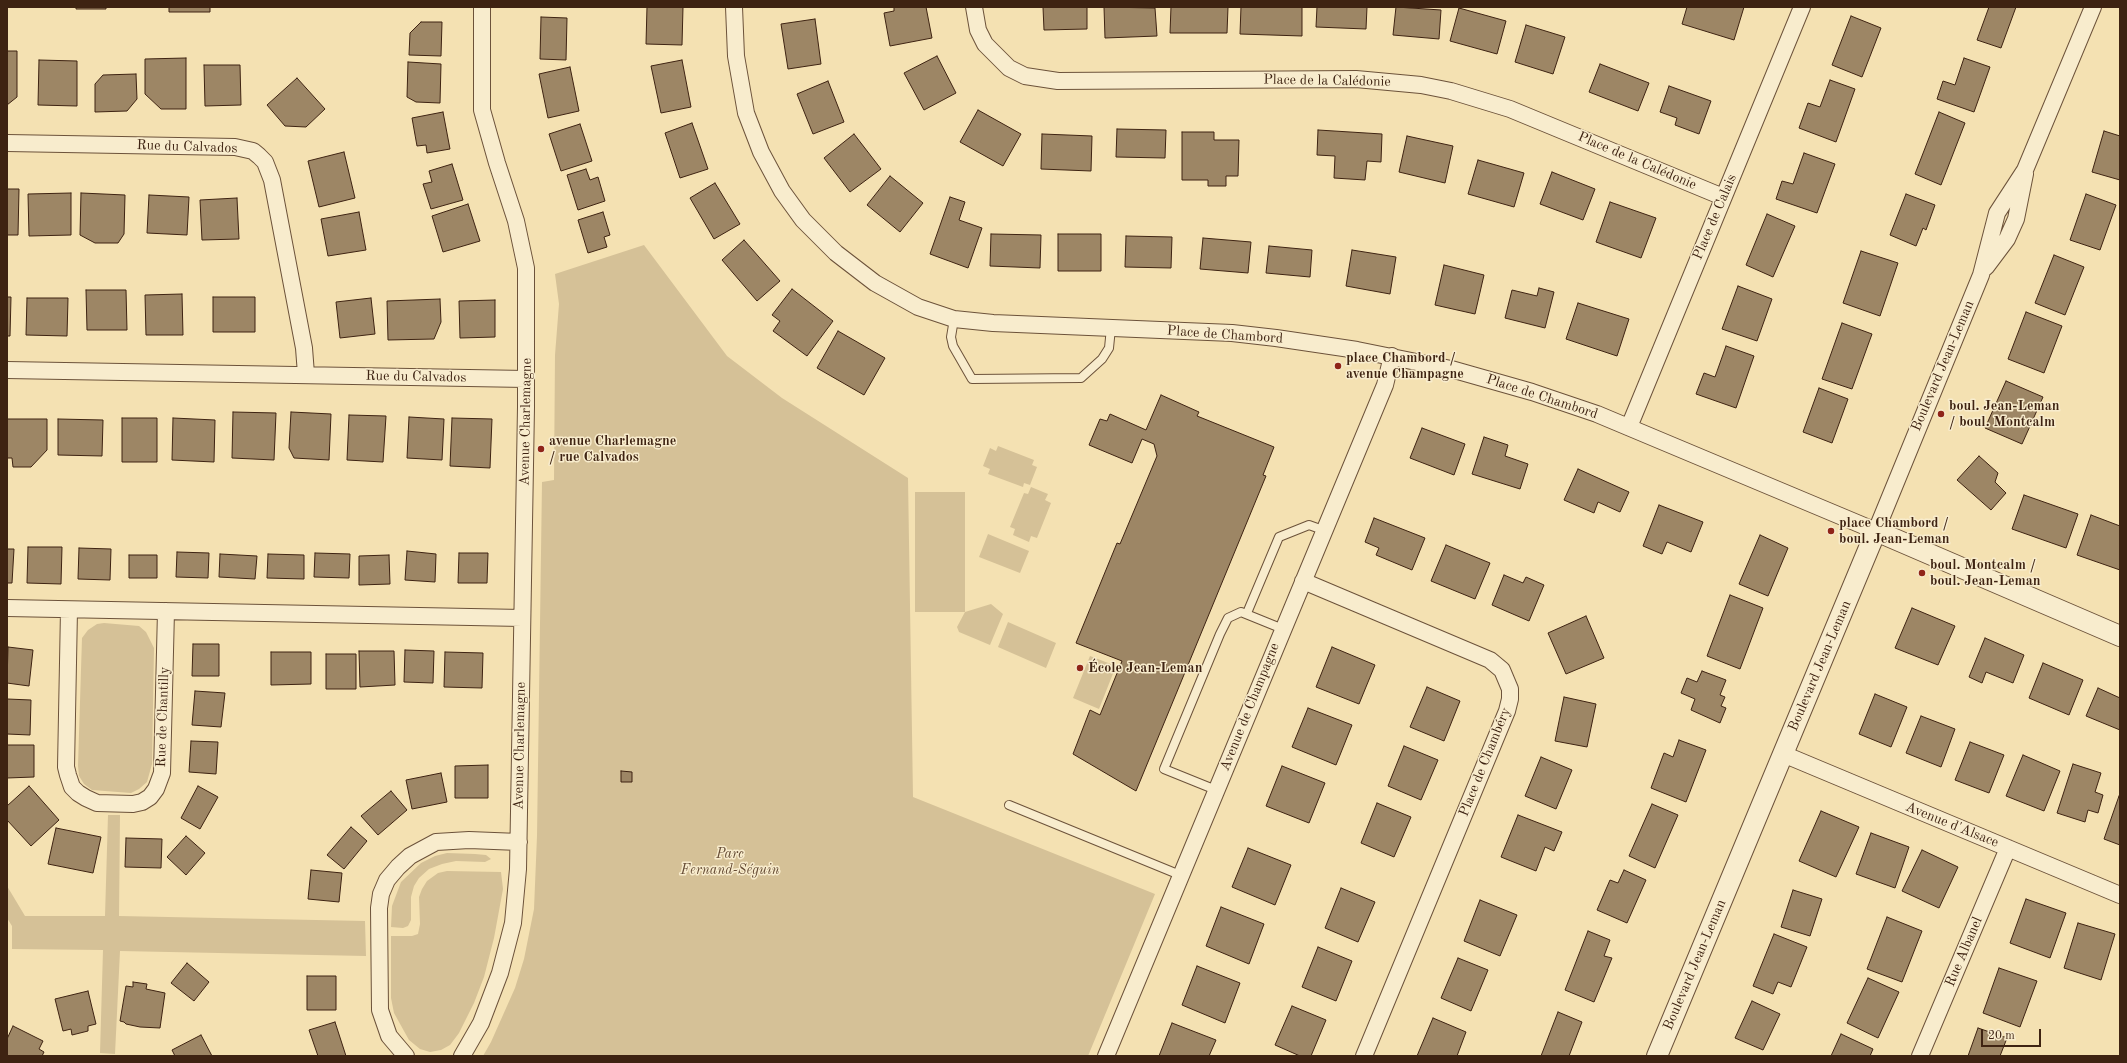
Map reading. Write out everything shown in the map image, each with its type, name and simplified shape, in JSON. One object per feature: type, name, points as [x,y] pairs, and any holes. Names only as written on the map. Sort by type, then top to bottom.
[{"type":"street","name":"Avenue Charlemagne","points":[[462,1056],[489,1005],[507,950],[516,896],[519,842],[526,379],[526,268],[516,221],[494,156],[482,110],[482,7]]},
{"type":"street","name":"Place de Chambord","points":[[734,7],[737,67],[746,113],[768,166],[792,206],[824,242],[866,276],[918,307],[954,319],[1008,324],[1232,333],[1310,342],[1392,356],[1492,380],[1586,410],[1876,531]]},
{"type":"street","name":"Place de la Calédonie","points":[[974,7],[978,30],[985,44],[1009,68],[1025,76],[1065,81],[1356,79],[1421,86],[1458,93],[1510,109],[1723,197]]},
{"type":"street","name":"Place de Calais","points":[[1629,427],[1802,7]]},
{"type":"street","name":"Boulevard Jean-Leman","points":[[1657,1056],[1981,275],[1997,213],[2025,170],[2093,7]]},
{"type":"street","name":"Rue du Calvados","points":[[7,143],[235,147],[253,151],[265,162],[272,180],[304,348],[306,374]]},
{"type":"street","name":"Avenue de Champagne","points":[[1106,1056],[1323,530],[1385,385],[1392,356]]},
{"type":"street","name":"Rue du Calvados","points":[[7,370],[526,379]]},
{"type":"street","points":[[1876,531],[2120,636]]},
{"type":"street","name":"Place de Chambéry","points":[[1303,581],[1490,660],[1502,670],[1510,689],[1510,699],[1507,711],[1364,1056]]},
{"type":"street","points":[[7,608],[522,618]]},
{"type":"street","name":"Rue de Chantilly","points":[[69,610],[68,775],[72,787],[86,798],[97,802],[133,804],[142,802],[150,797],[156,789],[162,772],[166,612]]},
{"type":"street","name":"Avenue d'Alsace","points":[[1783,754],[2120,895]]},
{"type":"street","points":[[406,1056],[389,1036],[380,1010],[379,908],[382,894],[388,880],[398,867],[410,856],[422,848],[436,842],[469,840],[519,842]]},
{"type":"street","name":"Rue Albanel","points":[[1920,1056],[2008,848]]},
{"type":"lane","points":[[954,319],[951,336],[953,346],[972,379],[1081,378],[1102,359],[1109,348],[1111,328]]},
{"type":"lane","points":[[1247,613],[1279,537],[1309,525],[1323,530]]},
{"type":"lane","points":[[1216,790],[1164,769],[1220,634],[1228,618],[1241,612],[1247,613],[1283,629]]},
{"type":"lane","points":[[1009,806],[1180,875]]},
{"type":"green space","name":"Parc Fernand-Séguin","points":[[644,245],[727,356],[782,398],[908,478],[913,797],[1155,894],[1088,1056],[483,1056],[491,1042],[515,988],[524,959],[534,909],[537,836],[542,482],[554,480],[555,355],[559,304],[555,274]]},
{"type":"green space","points":[[998,446],[1034,460],[1032,465],[1037,467],[1030,485],[1024,483],[1023,487],[988,474],[990,469],[983,466],[990,448],[996,451]]},
{"type":"green space","points":[[1031,487],[1048,494],[1045,500],[1051,503],[1037,538],[1031,536],[1029,542],[1013,535],[1015,529],[1010,527],[1024,493],[1028,494]]},
{"type":"green space","points":[[915,492],[965,492],[965,612],[915,612]]},
{"type":"green space","points":[[988,534],[1029,551],[1020,573],[979,557]]},
{"type":"green space","points":[[991,604],[1003,614],[990,645],[959,632],[957,627],[965,612]]},
{"type":"green space","points":[[1008,622],[1056,643],[1046,668],[998,647]]},
{"type":"green space","points":[[104,623],[139,626],[146,632],[154,648],[152,764],[147,782],[139,789],[131,793],[92,790],[84,784],[79,776],[78,766],[82,638],[88,630],[97,624]]},
{"type":"green space","points":[[1090,656],[1116,666],[1099,709],[1073,698]]},
{"type":"green space","points":[[108,815],[120,815],[119,916],[365,921],[366,956],[120,951],[115,1054],[100,1053],[103,950],[12,949],[12,926],[7,918],[7,886],[25,916],[105,916]]},
{"type":"green space","points":[[447,853],[486,855],[491,859],[485,862],[456,861],[429,869],[419,878],[414,886],[411,897],[411,920],[408,926],[403,928],[391,927],[392,906],[401,882],[421,863],[435,856]]},
{"type":"green space","points":[[447,871],[501,872],[503,889],[494,938],[484,977],[474,1003],[459,1033],[450,1045],[441,1050],[430,1052],[420,1049],[409,1040],[394,1013],[391,998],[391,936],[412,936],[418,934],[420,924],[419,897],[422,889],[427,881],[438,873]]},
{"type":"building","points":[[76,7],[106,7],[106,9],[76,9]]},
{"type":"building","points":[[169,7],[210,7],[210,12],[169,12]]},
{"type":"building","points":[[647,7],[683,7],[682,45],[646,44]]},
{"type":"building","points":[[894,7],[926,7],[932,38],[890,46],[884,13],[894,11]]},
{"type":"building","points":[[1043,7],[1087,7],[1087,29],[1044,30]]},
{"type":"building","points":[[1104,7],[1155,8],[1157,36],[1105,38]]},
{"type":"building","points":[[1171,7],[1228,7],[1227,33],[1170,33]]},
{"type":"building","points":[[1241,7],[1302,7],[1302,36],[1240,34]]},
{"type":"building","points":[[1317,7],[1367,7],[1366,29],[1316,27]]},
{"type":"building","points":[[1396,7],[1441,10],[1439,39],[1393,35]]},
{"type":"building","points":[[1687,7],[1744,7],[1734,40],[1682,24]]},
{"type":"building","points":[[1989,7],[2016,7],[2001,48],[1977,40]]},
{"type":"building","points":[[1459,8],[1506,21],[1497,54],[1450,41]]},
{"type":"building","points":[[1851,16],[1881,28],[1862,77],[1832,65]]},
{"type":"building","points":[[541,17],[567,18],[566,60],[540,59]]},
{"type":"building","points":[[815,19],[821,64],[788,69],[781,24]]},
{"type":"building","points":[[421,22],[442,22],[441,56],[409,55],[410,33]]},
{"type":"building","points":[[1526,25],[1565,37],[1553,74],[1515,62]]},
{"type":"building","points":[[7,51],[17,51],[17,97],[7,105]]},
{"type":"building","points":[[937,56],[956,93],[924,110],[904,73]]},
{"type":"building","points":[[186,58],[186,109],[161,109],[145,94],[145,59]]},
{"type":"building","points":[[1964,58],[1990,67],[1974,112],[1937,99],[1943,81],[1955,85]]},
{"type":"building","points":[[39,60],[77,61],[77,106],[38,105]]},
{"type":"building","points":[[682,60],[691,107],[661,113],[651,66]]},
{"type":"building","points":[[408,62],[441,64],[440,103],[416,102],[407,97]]},
{"type":"building","points":[[1600,64],[1649,83],[1638,111],[1589,92]]},
{"type":"building","points":[[204,65],[240,65],[241,105],[205,106]]},
{"type":"building","points":[[570,67],[579,111],[548,118],[539,74]]},
{"type":"building","points":[[136,74],[137,99],[127,111],[95,112],[95,84],[103,75]]},
{"type":"building","points":[[297,78],[325,109],[306,127],[285,126],[267,105]]},
{"type":"building","points":[[1830,80],[1855,89],[1836,142],[1799,128],[1808,103],[1820,107]]},
{"type":"building","points":[[828,81],[844,122],[813,134],[797,94]]},
{"type":"building","points":[[1669,86],[1711,101],[1699,134],[1675,125],[1677,118],[1660,112]]},
{"type":"building","points":[[978,110],[1021,134],[1003,166],[960,142]]},
{"type":"building","points":[[443,112],[450,149],[427,153],[426,145],[417,146],[412,118]]},
{"type":"building","points":[[1939,112],[1965,123],[1941,185],[1915,174]]},
{"type":"building","points":[[692,123],[708,169],[680,178],[665,133]]},
{"type":"building","points":[[580,124],[592,161],[561,171],[549,134]]},
{"type":"building","points":[[1117,129],[1166,130],[1165,158],[1116,157]]},
{"type":"building","points":[[1318,130],[1382,134],[1381,162],[1367,161],[1365,180],[1334,178],[1335,156],[1317,155]]},
{"type":"building","points":[[2104,131],[2120,136],[2120,180],[2092,172]]},
{"type":"building","points":[[1182,132],[1214,132],[1214,140],[1239,140],[1238,176],[1226,176],[1226,186],[1208,186],[1208,180],[1182,180]]},
{"type":"building","points":[[854,134],[881,169],[850,192],[824,158]]},
{"type":"building","points":[[1042,134],[1092,136],[1091,171],[1041,169]]},
{"type":"building","points":[[1407,136],[1453,146],[1445,183],[1399,172]]},
{"type":"building","points":[[344,152],[355,198],[319,207],[308,161]]},
{"type":"building","points":[[1804,153],[1835,164],[1817,213],[1776,199],[1782,181],[1793,184]]},
{"type":"building","points":[[1478,160],[1524,173],[1514,207],[1468,194]]},
{"type":"building","points":[[452,164],[463,200],[431,209],[423,184],[432,182],[429,171]]},
{"type":"building","points":[[586,169],[590,180],[598,177],[605,201],[578,210],[567,175]]},
{"type":"building","points":[[1552,172],[1595,189],[1583,220],[1540,204]]},
{"type":"building","points":[[890,176],[923,203],[900,232],[867,205]]},
{"type":"building","points":[[715,183],[740,224],[714,239],[690,198]]},
{"type":"building","points":[[7,189],[19,189],[18,235],[7,235]]},
{"type":"building","points":[[71,193],[71,235],[29,236],[28,194]]},
{"type":"building","points":[[81,193],[125,195],[124,234],[118,243],[95,243],[80,235]]},
{"type":"building","points":[[1906,194],[1935,205],[1926,230],[1923,228],[1916,246],[1890,235]]},
{"type":"building","points":[[2086,194],[2116,205],[2100,250],[2070,240]]},
{"type":"building","points":[[149,195],[189,197],[187,235],[147,233]]},
{"type":"building","points":[[950,197],[965,202],[959,220],[982,228],[968,268],[930,254]]},
{"type":"building","points":[[237,198],[239,239],[202,240],[200,200]]},
{"type":"building","points":[[1610,202],[1656,218],[1641,258],[1596,242]]},
{"type":"building","points":[[468,204],[480,241],[443,252],[432,216]]},
{"type":"building","points":[[359,212],[366,250],[328,256],[321,219]]},
{"type":"building","points":[[603,212],[610,235],[604,237],[607,247],[588,253],[578,220]]},
{"type":"building","points":[[1767,214],[1795,226],[1773,277],[1746,265]]},
{"type":"building","points":[[991,234],[1041,235],[1040,268],[990,266]]},
{"type":"building","points":[[1058,234],[1101,234],[1101,271],[1058,271]]},
{"type":"building","points":[[1126,236],[1172,237],[1171,268],[1125,267]]},
{"type":"building","points":[[1203,238],[1251,242],[1248,273],[1200,269]]},
{"type":"building","points":[[744,240],[780,281],[757,301],[722,260]]},
{"type":"building","points":[[1269,246],[1312,250],[1310,277],[1266,273]]},
{"type":"building","points":[[1352,250],[1396,257],[1390,294],[1346,286]]},
{"type":"building","points":[[1861,251],[1898,263],[1880,316],[1843,303]]},
{"type":"building","points":[[2054,255],[2084,267],[2065,315],[2035,303]]},
{"type":"building","points":[[1444,265],[1484,275],[1475,314],[1435,305]]},
{"type":"building","points":[[1738,286],[1772,299],[1757,341],[1722,329]]},
{"type":"building","points":[[1539,288],[1554,292],[1545,328],[1505,318],[1512,290],[1537,296]]},
{"type":"building","points":[[792,289],[833,321],[807,356],[773,331],[780,321],[772,315]]},
{"type":"building","points":[[86,290],[126,290],[127,330],[87,330]]},
{"type":"building","points":[[182,294],[183,335],[146,335],[145,295]]},
{"type":"building","points":[[7,297],[11,297],[10,336],[7,336]]},
{"type":"building","points":[[213,297],[255,297],[255,332],[213,332]]},
{"type":"building","points":[[27,298],[68,298],[67,336],[26,335]]},
{"type":"building","points":[[371,298],[375,334],[340,338],[336,302]]},
{"type":"building","points":[[440,299],[441,322],[434,339],[388,340],[387,301]]},
{"type":"building","points":[[495,300],[495,337],[460,338],[459,301]]},
{"type":"building","points":[[1578,303],[1629,319],[1617,356],[1566,339]]},
{"type":"building","points":[[2026,312],[2062,326],[2044,373],[2008,359]]},
{"type":"building","points":[[1842,323],[1872,334],[1852,389],[1822,379]]},
{"type":"building","points":[[838,331],[885,358],[864,395],[817,368]]},
{"type":"building","points":[[1726,346],[1754,356],[1736,408],[1696,394],[1704,373],[1715,377]]},
{"type":"building","points":[[2006,381],[2043,397],[2022,444],[1985,428]]},
{"type":"building","points":[[1819,388],[1848,399],[1832,443],[1803,432]]},
{"type":"building","points":[[1161,395],[1199,412],[1197,416],[1274,447],[1263,475],[1266,476],[1136,791],[1073,754],[1090,710],[1100,715],[1122,661],[1076,643],[1117,543],[1120,544],[1157,456],[1154,444],[1142,439],[1132,463],[1089,445],[1100,419],[1107,421],[1110,414],[1146,430]]},
{"type":"building","points":[[233,412],[276,413],[274,460],[232,458]]},
{"type":"building","points":[[291,412],[331,414],[329,460],[294,458],[289,448]]},
{"type":"building","points":[[349,415],[386,416],[383,462],[347,460]]},
{"type":"building","points":[[409,417],[444,419],[442,460],[407,458]]},
{"type":"building","points":[[122,418],[157,418],[157,462],[122,462]]},
{"type":"building","points":[[173,418],[215,420],[214,462],[172,460]]},
{"type":"building","points":[[452,418],[492,419],[490,468],[450,466]]},
{"type":"building","points":[[7,419],[47,419],[47,450],[31,467],[13,467],[12,458],[7,458]]},
{"type":"building","points":[[58,419],[103,420],[102,456],[58,455]]},
{"type":"building","points":[[1422,428],[1465,444],[1454,475],[1410,458]]},
{"type":"building","points":[[1484,437],[1508,445],[1505,456],[1528,464],[1520,489],[1472,474]]},
{"type":"building","points":[[1979,456],[1998,473],[1995,482],[2006,493],[1991,510],[1957,480]]},
{"type":"building","points":[[1578,469],[1629,492],[1620,512],[1598,502],[1594,513],[1564,500]]},
{"type":"building","points":[[2024,495],[2078,514],[2066,548],[2012,529]]},
{"type":"building","points":[[1659,505],[1703,522],[1691,552],[1667,542],[1662,554],[1643,546]]},
{"type":"building","points":[[2091,515],[2120,526],[2120,570],[2077,555]]},
{"type":"building","points":[[1374,518],[1425,538],[1412,570],[1376,555],[1379,548],[1365,542]]},
{"type":"building","points":[[1760,535],[1788,548],[1768,596],[1739,584]]},
{"type":"building","points":[[1446,545],[1490,563],[1475,599],[1431,581]]},
{"type":"building","points":[[28,547],[62,547],[61,584],[27,583]]},
{"type":"building","points":[[79,548],[111,549],[110,580],[78,579]]},
{"type":"building","points":[[7,549],[14,549],[12,583],[7,583]]},
{"type":"building","points":[[407,551],[436,554],[435,582],[405,580]]},
{"type":"building","points":[[177,552],[209,553],[208,578],[176,577]]},
{"type":"building","points":[[315,553],[350,554],[349,578],[314,577]]},
{"type":"building","points":[[459,553],[488,553],[487,583],[458,583]]},
{"type":"building","points":[[220,554],[257,556],[255,579],[219,577]]},
{"type":"building","points":[[268,554],[304,555],[304,579],[267,578]]},
{"type":"building","points":[[129,555],[157,555],[157,578],[129,578]]},
{"type":"building","points":[[389,555],[390,584],[359,585],[359,556]]},
{"type":"building","points":[[1504,575],[1523,583],[1526,577],[1544,585],[1529,621],[1492,605]]},
{"type":"building","points":[[1730,595],[1763,608],[1740,669],[1707,656]]},
{"type":"building","points":[[1912,608],[1955,626],[1938,665],[1895,648]]},
{"type":"building","points":[[1586,616],[1604,658],[1566,674],[1548,633]]},
{"type":"building","points":[[1985,638],[2024,655],[2013,683],[1986,672],[1982,683],[1969,677]]},
{"type":"building","points":[[193,644],[219,644],[219,676],[192,676]]},
{"type":"building","points":[[8,647],[33,650],[29,686],[7,683]]},
{"type":"building","points":[[1332,647],[1375,665],[1359,704],[1316,687]]},
{"type":"building","points":[[405,650],[434,651],[433,683],[404,682]]},
{"type":"building","points":[[359,651],[394,651],[395,685],[360,687]]},
{"type":"building","points":[[271,652],[311,652],[311,684],[271,685]]},
{"type":"building","points":[[445,652],[483,653],[482,688],[444,687]]},
{"type":"building","points":[[326,654],[356,654],[356,689],[326,689]]},
{"type":"building","points":[[2043,663],[2083,680],[2069,715],[2029,698]]},
{"type":"building","points":[[1702,671],[1726,680],[1720,695],[1725,697],[1721,706],[1726,708],[1720,723],[1691,710],[1695,699],[1681,693],[1687,678],[1697,682]]},
{"type":"building","points":[[1427,687],[1460,701],[1444,741],[1410,727]]},
{"type":"building","points":[[2098,688],[2120,698],[2120,730],[2086,716]]},
{"type":"building","points":[[195,691],[225,693],[221,727],[192,725]]},
{"type":"building","points":[[1875,694],[1907,707],[1891,747],[1859,734]]},
{"type":"building","points":[[1564,697],[1596,704],[1587,747],[1555,741]]},
{"type":"building","points":[[7,699],[31,700],[30,735],[7,734]]},
{"type":"building","points":[[1308,708],[1352,725],[1336,765],[1292,747]]},
{"type":"building","points":[[1921,716],[1955,729],[1941,767],[1906,753]]},
{"type":"building","points":[[1679,740],[1706,750],[1686,802],[1651,788],[1664,753],[1673,757]]},
{"type":"building","points":[[191,741],[218,742],[216,774],[189,772]]},
{"type":"building","points":[[1970,742],[2004,755],[1989,793],[1955,780]]},
{"type":"building","points":[[7,745],[34,745],[34,777],[7,778]]},
{"type":"building","points":[[1404,746],[1438,760],[1421,800],[1388,786]]},
{"type":"building","points":[[2023,755],[2060,771],[2044,811],[2006,796]]},
{"type":"building","points":[[1541,757],[1572,770],[1556,809],[1525,796]]},
{"type":"building","points":[[2073,764],[2101,773],[2095,792],[2103,795],[2098,813],[2088,810],[2085,822],[2057,813]]},
{"type":"building","points":[[488,765],[488,798],[455,798],[455,766]]},
{"type":"building","points":[[1282,766],[1325,783],[1309,823],[1266,806]]},
{"type":"building","points":[[621,771],[632,772],[632,782],[621,782]]},
{"type":"building","points":[[441,773],[447,802],[412,809],[406,780]]},
{"type":"building","points":[[29,786],[59,820],[31,846],[7,820],[7,806]]},
{"type":"building","points":[[198,786],[218,797],[200,829],[181,818]]},
{"type":"building","points":[[391,791],[407,810],[378,835],[361,816]]},
{"type":"building","points":[[2120,796],[2120,845],[2104,839]]},
{"type":"building","points":[[1377,803],[1411,817],[1394,857],[1361,843]]},
{"type":"building","points":[[1652,804],[1678,815],[1655,868],[1629,856]]},
{"type":"building","points":[[1821,811],[1859,827],[1836,877],[1799,861]]},
{"type":"building","points":[[1518,815],[1562,832],[1554,851],[1545,847],[1536,871],[1501,857]]},
{"type":"building","points":[[351,827],[367,841],[344,869],[327,855]]},
{"type":"building","points":[[56,828],[101,837],[93,873],[48,864]]},
{"type":"building","points":[[1871,833],[1909,847],[1895,888],[1856,874]]},
{"type":"building","points":[[186,836],[205,853],[186,875],[167,857]]},
{"type":"building","points":[[126,838],[162,839],[161,868],[125,867]]},
{"type":"building","points":[[1248,848],[1291,865],[1275,905],[1232,887]]},
{"type":"building","points":[[1922,850],[1958,867],[1939,908],[1902,891]]},
{"type":"building","points":[[311,870],[342,873],[339,902],[308,899]]},
{"type":"building","points":[[1624,870],[1646,880],[1627,923],[1597,910],[1610,880],[1618,883]]},
{"type":"building","points":[[1341,888],[1375,902],[1358,942],[1325,928]]},
{"type":"building","points":[[1793,890],[1822,899],[1810,936],[1781,927]]},
{"type":"building","points":[[2026,899],[2066,913],[2050,958],[2010,943]]},
{"type":"building","points":[[1480,900],[1517,915],[1500,956],[1464,941]]},
{"type":"building","points":[[1221,907],[1264,924],[1249,964],[1206,946]]},
{"type":"building","points":[[1887,917],[1922,931],[1902,982],[1867,969]]},
{"type":"building","points":[[2078,923],[2115,934],[2101,980],[2064,968]]},
{"type":"building","points":[[1588,931],[1610,940],[1604,956],[1612,958],[1594,1002],[1565,990]]},
{"type":"building","points":[[1774,934],[1807,947],[1791,987],[1778,982],[1773,994],[1753,986]]},
{"type":"building","points":[[1318,947],[1352,961],[1336,1001],[1302,987]]},
{"type":"building","points":[[1458,958],[1488,970],[1471,1011],[1441,998]]},
{"type":"building","points":[[187,963],[209,982],[194,1001],[171,983]]},
{"type":"building","points":[[1197,966],[1240,983],[1225,1023],[1182,1005]]},
{"type":"building","points":[[1999,968],[2037,981],[2020,1027],[1983,1013]]},
{"type":"building","points":[[307,976],[336,976],[336,1010],[307,1010]]},
{"type":"building","points":[[1868,978],[1899,992],[1878,1038],[1847,1023]]},
{"type":"building","points":[[133,982],[147,984],[146,989],[165,993],[160,1028],[140,1027],[120,1021],[126,986],[133,987]]},
{"type":"building","points":[[88,991],[96,1024],[88,1026],[88,1031],[72,1035],[71,1029],[63,1031],[55,999]]},
{"type":"building","points":[[1752,1001],[1780,1014],[1763,1050],[1735,1038]]},
{"type":"building","points":[[1292,1006],[1326,1020],[1311,1056],[1300,1056],[1275,1045]]},
{"type":"building","points":[[1558,1012],[1582,1022],[1569,1056],[1541,1056]]},
{"type":"building","points":[[1433,1018],[1466,1032],[1457,1056],[1417,1056]]},
{"type":"building","points":[[335,1022],[346,1056],[318,1056],[309,1030]]},
{"type":"building","points":[[1172,1023],[1216,1040],[1209,1056],[1159,1056]]},
{"type":"building","points":[[13,1026],[43,1041],[39,1049],[44,1052],[42,1056],[7,1056],[7,1039]]},
{"type":"building","points":[[1978,1028],[2007,1038],[2000,1056],[1968,1056]]},
{"type":"building","points":[[1841,1034],[1873,1049],[1870,1056],[1831,1056]]},
{"type":"building","points":[[201,1035],[212,1056],[175,1056],[172,1050]]},
{"type":"place","name":"place Chambord / avenue Champagne","points":[[1338,366]]},
{"type":"place","name":"boul. Jean-Leman / boul. Montcalm","points":[[1941,414]]},
{"type":"place","name":"avenue Charlemagne / rue Calvados","points":[[541,449]]},
{"type":"place","name":"place Chambord / boul. Jean-Leman","points":[[1831,531]]},
{"type":"place","name":"boul. Montcalm / boul. Jean-Leman","points":[[1922,573]]},
{"type":"place","name":"École Jean-Leman","points":[[1080,668]]}]
